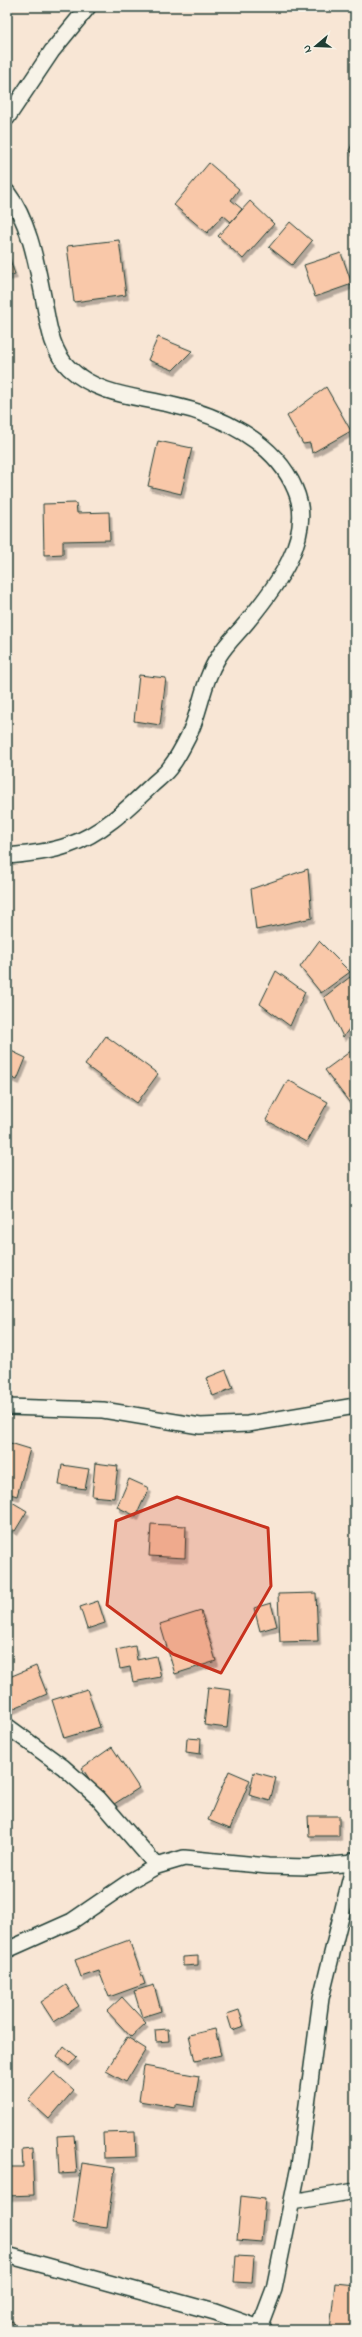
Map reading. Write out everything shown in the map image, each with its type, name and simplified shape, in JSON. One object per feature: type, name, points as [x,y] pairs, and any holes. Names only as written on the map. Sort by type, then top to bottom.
[{"type":"street","points":[[7,118],[52,51],[88,7]]},
{"type":"street","points":[[7,192],[21,215],[33,250],[50,334],[68,367],[98,388],[122,396],[173,405],[223,420],[267,450],[286,473],[297,494],[301,516],[299,534],[289,560],[276,583],[248,620],[219,654],[201,693],[189,734],[170,768],[130,806],[95,833],[68,846],[7,856]]},
{"type":"street","points":[[7,1407],[103,1410],[200,1426],[248,1424],[355,1406]]},
{"type":"street","points":[[7,1726],[63,1767],[98,1798],[136,1845],[157,1866]]},
{"type":"street","points":[[7,1950],[72,1921],[132,1880],[157,1866],[184,1858],[268,1866],[308,1867],[355,1861],[321,1998],[314,2061],[292,2202],[274,2289],[260,2329],[180,2302],[7,2255]]},
{"type":"street","points":[[292,2202],[355,2192]]},
{"type":"highlighted area","points":[[177,1497],[268,1528],[271,1586],[221,1673],[173,1654],[107,1605],[116,1521]]},
{"type":"building","points":[[355,138],[355,154],[349,151]]},
{"type":"building","points":[[209,163],[239,189],[231,200],[242,209],[231,222],[223,215],[207,233],[174,205]]},
{"type":"building","points":[[250,201],[274,224],[243,259],[218,236]]},
{"type":"building","points":[[290,222],[312,241],[292,265],[269,247]]},
{"type":"building","points":[[119,240],[126,295],[74,302],[67,246]]},
{"type":"building","points":[[7,252],[15,274],[7,276]]},
{"type":"building","points":[[341,253],[352,284],[315,297],[304,265]]},
{"type":"building","points":[[158,337],[192,351],[173,370],[148,360]]},
{"type":"building","points":[[326,387],[351,431],[312,453],[310,443],[303,444],[287,416]]},
{"type":"building","points":[[158,441],[192,448],[181,494],[148,486]]},
{"type":"building","points":[[76,503],[77,513],[109,512],[110,540],[63,541],[63,554],[44,555],[43,504]]},
{"type":"building","points":[[139,675],[166,678],[160,725],[134,721]]},
{"type":"building","points":[[308,869],[312,918],[256,930],[251,889]]},
{"type":"building","points":[[319,941],[350,972],[321,993],[300,967]]},
{"type":"building","points":[[276,971],[305,992],[290,1026],[260,1004]]},
{"type":"building","points":[[350,977],[355,984],[355,1021],[343,1037],[324,997]]},
{"type":"building","points":[[106,1036],[158,1074],[137,1103],[85,1065]]},
{"type":"building","points":[[355,1048],[355,1110],[325,1070]]},
{"type":"building","points":[[7,1049],[26,1058],[17,1080],[7,1076]]},
{"type":"building","points":[[288,1080],[328,1102],[306,1142],[266,1120]]},
{"type":"building","points":[[226,1370],[233,1388],[213,1396],[206,1378]]},
{"type":"building","points":[[7,1442],[30,1449],[17,1496],[7,1493]]},
{"type":"building","points":[[95,1463],[118,1466],[114,1498],[92,1496]]},
{"type":"building","points":[[62,1465],[89,1469],[85,1489],[59,1485]]},
{"type":"building","points":[[129,1479],[149,1488],[136,1516],[117,1507]]},
{"type":"building","points":[[7,1499],[27,1511],[15,1531],[7,1526]]},
{"type":"building","points":[[151,1524],[186,1526],[185,1558],[149,1556]]},
{"type":"building","points":[[316,1593],[318,1641],[280,1642],[278,1594]]},
{"type":"building","points":[[98,1601],[105,1623],[87,1629],[80,1607]]},
{"type":"building","points":[[271,1603],[277,1626],[260,1631],[254,1608]]},
{"type":"building","points":[[201,1611],[216,1661],[175,1674],[160,1624]]},
{"type":"building","points":[[135,1646],[137,1660],[156,1656],[161,1677],[133,1682],[130,1667],[120,1669],[116,1650]]},
{"type":"building","points":[[36,1666],[47,1694],[7,1711],[7,1678]]},
{"type":"building","points":[[208,1687],[231,1690],[227,1728],[204,1725]]},
{"type":"building","points":[[87,1689],[100,1727],[64,1738],[52,1700]]},
{"type":"building","points":[[187,1738],[201,1739],[200,1754],[186,1752]]},
{"type":"building","points":[[112,1747],[139,1788],[111,1806],[100,1795],[82,1768]]},
{"type":"building","points":[[229,1771],[250,1780],[230,1829],[208,1820]]},
{"type":"building","points":[[254,1772],[276,1778],[270,1801],[249,1795]]},
{"type":"building","points":[[308,1816],[339,1816],[339,1836],[309,1836]]},
{"type":"building","points":[[355,1880],[355,1905],[351,1905]]},
{"type":"building","points":[[129,1940],[145,1984],[109,1997],[99,1971],[81,1977],[75,1960]]},
{"type":"building","points":[[198,1956],[198,1965],[183,1966],[183,1957]]},
{"type":"building","points":[[66,1985],[79,2006],[54,2022],[41,2002]]},
{"type":"building","points":[[154,1985],[161,2011],[142,2017],[134,1991]]},
{"type":"building","points":[[122,1997],[146,2023],[131,2037],[107,2011]]},
{"type":"building","points":[[239,2010],[244,2026],[232,2030],[227,2014]]},
{"type":"building","points":[[168,2029],[169,2041],[156,2042],[155,2030]]},
{"type":"building","points":[[215,2029],[221,2055],[195,2061],[189,2035]]},
{"type":"building","points":[[127,2037],[146,2049],[126,2082],[106,2071]]},
{"type":"building","points":[[64,2046],[77,2057],[69,2066],[57,2056]]},
{"type":"building","points":[[144,2066],[199,2076],[194,2107],[175,2104],[175,2107],[139,2101]]},
{"type":"building","points":[[54,2072],[74,2090],[49,2119],[28,2100]]},
{"type":"building","points":[[135,2132],[136,2157],[104,2158],[103,2133]]},
{"type":"building","points":[[74,2135],[77,2173],[59,2174],[57,2136]]},
{"type":"building","points":[[32,2148],[34,2195],[7,2196],[7,2167],[23,2167],[22,2149]]},
{"type":"building","points":[[82,2163],[115,2168],[107,2228],[73,2223]]},
{"type":"building","points":[[241,2196],[265,2199],[261,2242],[237,2240]]},
{"type":"building","points":[[236,2256],[254,2257],[252,2283],[234,2282]]},
{"type":"building","points":[[335,2283],[355,2285],[355,2330],[330,2330]]},
{"type":"building","points":[[13,2321],[15,2330],[7,2330],[7,2322]]}]
